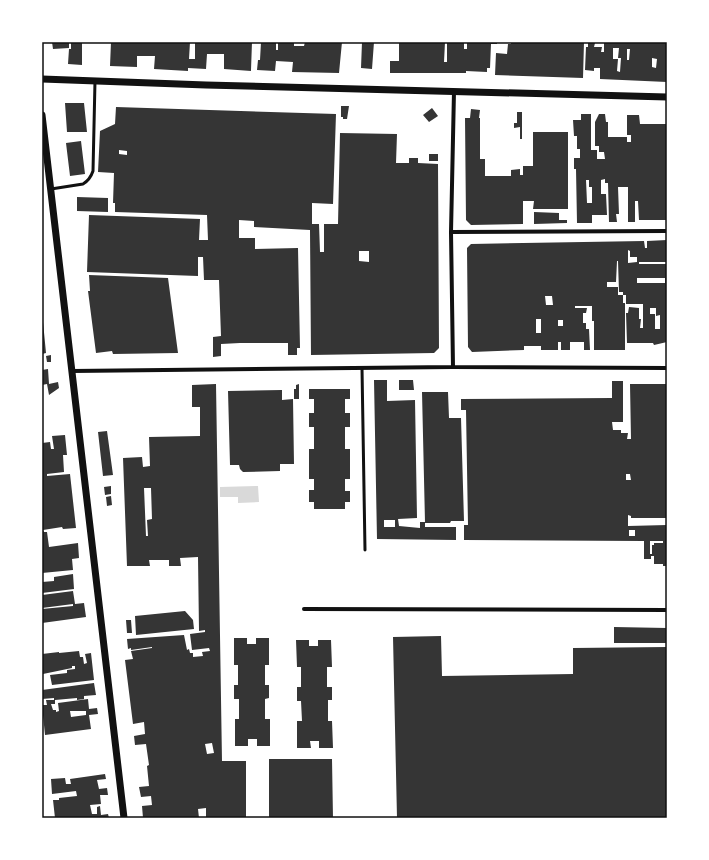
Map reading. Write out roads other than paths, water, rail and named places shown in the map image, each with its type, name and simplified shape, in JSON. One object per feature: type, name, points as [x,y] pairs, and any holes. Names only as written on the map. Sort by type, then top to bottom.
[{"type":"street","points":[[42,79],[667,97]]},
{"type":"street","points":[[453,367],[451,232],[454,91]]},
{"type":"street","points":[[42,115],[124,818]]},
{"type":"street","points":[[451,232],[667,231]]},
{"type":"street","points":[[72,371],[453,367],[667,368]]},
{"type":"street","points":[[304,609],[667,610]]},
{"type":"lane","points":[[51,188],[83,184],[92,176],[95,81]]},
{"type":"lane","points":[[362,368],[365,550]]}]
